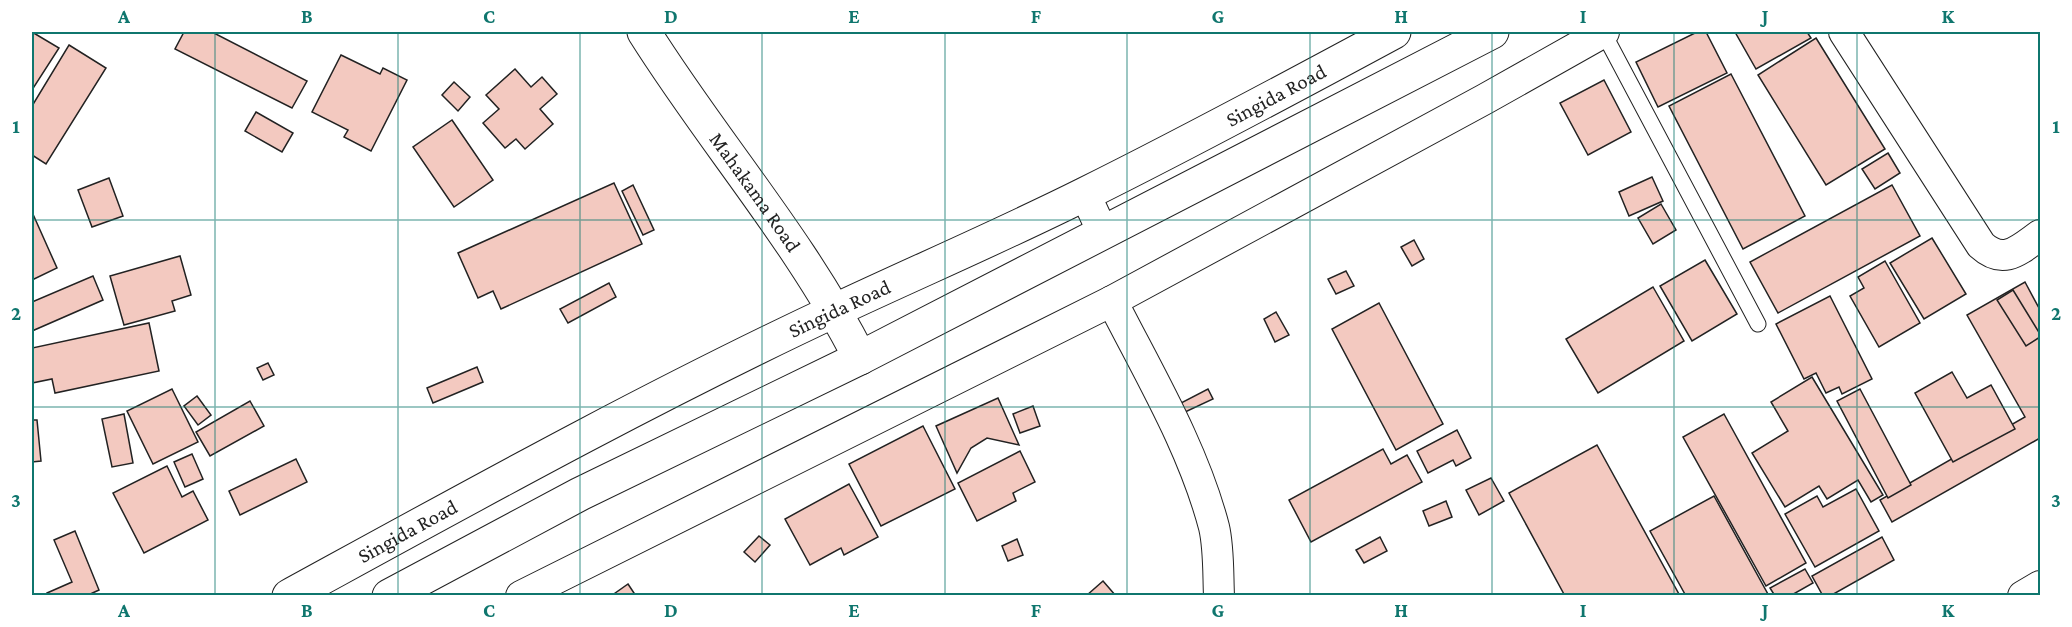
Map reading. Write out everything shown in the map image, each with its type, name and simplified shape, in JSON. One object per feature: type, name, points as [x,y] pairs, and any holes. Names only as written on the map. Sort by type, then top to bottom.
[{"type":"main road","name":"Mahakama Road","points":[[644,32],[676,82],[836,310],[860,358]]},
{"type":"main road","name":"Singida Road","points":[[289,596],[546,456],[836,310],[940,264],[1085,194],[1394,32]]},
{"type":"main road","name":"Singida Road","points":[[389,596],[580,494],[860,358],[1492,32]]},
{"type":"street","points":[[521,596],[1112,301],[1485,99],[1603,32]]},
{"type":"street","points":[[1844,32],[1981,245],[1990,254],[2008,255],[2040,235]]},
{"type":"street","points":[[1085,194],[1103,233]]},
{"type":"street","points":[[1112,301],[1184,445],[1196,476],[1215,529],[1219,596]]},
{"type":"street","points":[[2023,596],[2040,586]]},
{"type":"lane","points":[[1603,32],[1758,324]]},
{"type":"building","points":[[32,32],[59,48],[32,90]]},
{"type":"building","points":[[184,32],[212,32],[307,81],[292,108],[175,49]]},
{"type":"building","points":[[1697,32],[1706,32],[1727,73],[1658,107],[1636,62]]},
{"type":"building","points":[[1735,32],[1807,32],[1811,38],[1756,69]]},
{"type":"building","points":[[1816,38],[1885,149],[1826,185],[1758,75]]},
{"type":"building","points":[[69,45],[106,68],[46,164],[32,155],[32,106]]},
{"type":"building","points":[[341,55],[380,74],[383,68],[407,80],[371,151],[344,137],[348,130],[312,112]]},
{"type":"building","points":[[515,69],[531,87],[542,77],[557,94],[540,109],[553,124],[525,149],[516,139],[505,148],[483,123],[499,109],[486,95]]},
{"type":"building","points":[[1731,74],[1805,216],[1743,249],[1669,106]]},
{"type":"building","points":[[1604,80],[1631,132],[1588,155],[1560,103]]},
{"type":"building","points":[[454,82],[470,97],[458,111],[442,95]]},
{"type":"building","points":[[256,112],[293,133],[282,152],[245,131]]},
{"type":"building","points":[[452,120],[493,180],[454,207],[413,147]]},
{"type":"building","points":[[1888,153],[1900,173],[1875,189],[1862,169]]},
{"type":"building","points":[[1652,177],[1663,201],[1629,216],[1619,192]]},
{"type":"building","points":[[109,178],[123,216],[92,227],[78,190]]},
{"type":"building","points":[[614,183],[642,244],[501,309],[493,291],[478,298],[458,253]]},
{"type":"building","points":[[633,185],[654,230],[643,235],[622,191]]},
{"type":"building","points":[[1892,185],[1920,236],[1778,313],[1750,262]]},
{"type":"building","points":[[1661,204],[1676,230],[1653,244],[1638,218]]},
{"type":"building","points":[[32,212],[57,268],[32,280]]},
{"type":"building","points":[[1932,238],[1966,294],[1924,319],[1890,263]]},
{"type":"building","points":[[1414,240],[1424,259],[1412,266],[1401,247]]},
{"type":"building","points":[[180,256],[191,295],[172,301],[175,311],[124,325],[110,276]]},
{"type":"building","points":[[1705,260],[1737,314],[1692,341],[1660,286]]},
{"type":"building","points":[[1885,261],[1920,323],[1879,347],[1850,296],[1864,288],[1858,277]]},
{"type":"building","points":[[1346,271],[1354,286],[1336,294],[1328,279]]},
{"type":"building","points":[[93,276],[103,300],[32,331],[32,302]]},
{"type":"building","points":[[2025,282],[2040,310],[2040,438],[1892,522],[1880,500],[2025,417],[1967,315]]},
{"type":"building","points":[[609,283],[616,297],[568,323],[560,309]]},
{"type":"building","points":[[1653,287],[1684,341],[1598,393],[1566,339]]},
{"type":"building","points":[[2013,290],[2040,334],[2040,337],[2026,346],[1997,300]]},
{"type":"building","points":[[1830,296],[1872,379],[1842,394],[1839,387],[1826,393],[1816,373],[1804,379],[1776,324]]},
{"type":"building","points":[[1379,303],[1443,424],[1396,450],[1332,329]]},
{"type":"building","points":[[1276,312],[1289,335],[1275,342],[1264,319]]},
{"type":"building","points":[[149,323],[159,371],[55,393],[52,379],[32,383],[32,348]]},
{"type":"building","points":[[268,363],[274,375],[263,380],[257,368]]},
{"type":"building","points":[[477,367],[483,382],[433,403],[427,388]]},
{"type":"building","points":[[1952,372],[1967,398],[1991,385],[2015,429],[1953,462],[1915,393]]},
{"type":"building","points":[[1812,377],[1883,495],[1871,502],[1858,480],[1827,499],[1819,486],[1785,507],[1752,453],[1788,431],[1771,402]]},
{"type":"building","points":[[172,389],[198,442],[153,464],[127,411]]},
{"type":"building","points":[[1208,389],[1213,399],[1183,413],[1179,404]]},
{"type":"building","points":[[1860,389],[1911,485],[1888,498],[1837,401]]},
{"type":"building","points":[[197,396],[211,415],[198,425],[184,406]]},
{"type":"building","points":[[998,398],[1019,445],[987,438],[971,448],[957,473],[936,426]]},
{"type":"building","points":[[250,401],[264,426],[210,456],[196,432]]},
{"type":"building","points":[[1033,406],[1040,426],[1020,433],[1013,414]]},
{"type":"building","points":[[124,414],[133,463],[112,467],[102,419]]},
{"type":"building","points":[[1724,414],[1806,563],[1766,586],[1683,437]]},
{"type":"building","points":[[32,420],[37,420],[41,461],[32,462]]},
{"type":"building","points":[[923,426],[955,489],[881,526],[849,464]]},
{"type":"building","points":[[1457,430],[1471,458],[1456,466],[1453,460],[1428,473],[1417,451]]},
{"type":"building","points":[[1597,445],[1680,596],[1565,596],[1509,493]]},
{"type":"building","points":[[1383,449],[1391,464],[1407,455],[1422,482],[1311,542],[1289,500]]},
{"type":"building","points":[[1020,451],[1035,482],[1013,493],[1016,501],[977,521],[958,483]]},
{"type":"building","points":[[192,454],[203,479],[185,487],[174,462]]},
{"type":"building","points":[[296,459],[307,482],[240,515],[229,491]]},
{"type":"building","points":[[167,466],[182,497],[193,491],[208,520],[144,553],[113,493]]},
{"type":"building","points":[[1491,478],[1504,501],[1479,515],[1466,490]]},
{"type":"building","points":[[849,484],[878,537],[844,555],[841,548],[810,565],[785,519]]},
{"type":"building","points":[[1856,489],[1879,531],[1815,567],[1785,514],[1817,496],[1823,507]]},
{"type":"building","points":[[1714,496],[1769,596],[1686,596],[1650,531]]},
{"type":"building","points":[[1446,501],[1452,517],[1429,526],[1423,511]]},
{"type":"building","points":[[75,531],[99,590],[86,596],[48,596],[47,593],[72,582],[54,540]]},
{"type":"building","points":[[759,536],[770,545],[755,562],[744,552]]},
{"type":"building","points":[[1380,537],[1387,551],[1364,563],[1356,550]]},
{"type":"building","points":[[1882,537],[1894,560],[1830,596],[1823,596],[1812,576]]},
{"type":"building","points":[[1017,539],[1023,555],[1008,561],[1002,546]]},
{"type":"building","points":[[1805,569],[1813,583],[1790,596],[1775,596],[1770,588]]},
{"type":"building","points":[[1103,581],[1116,596],[1086,596]]},
{"type":"building","points":[[628,584],[636,596],[611,596]]}]
